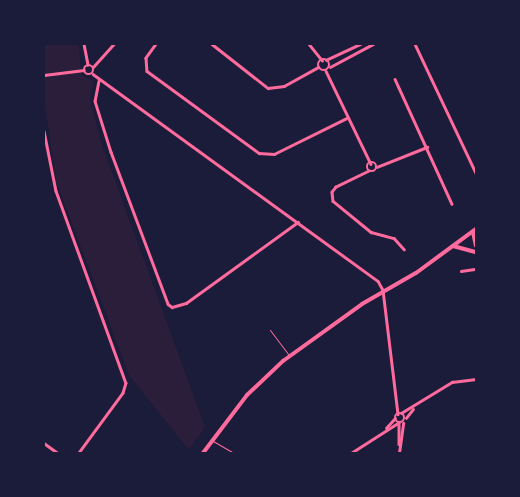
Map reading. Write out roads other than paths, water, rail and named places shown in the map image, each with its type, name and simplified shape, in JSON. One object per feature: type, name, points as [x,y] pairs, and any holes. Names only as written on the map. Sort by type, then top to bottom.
[{"type":"main road","points":[[203,453],[257,384],[290,356],[383,290],[416,273],[475,230]]},
{"type":"main road","points":[[475,230],[476,246]]},
{"type":"main road","points":[[453,246],[476,252]]},
{"type":"street","points":[[44,75],[84,70],[88,65],[84,44]]},
{"type":"street","points":[[114,44],[93,67],[93,74],[99,81],[372,275],[383,290],[400,414],[404,421]]},
{"type":"street","points":[[156,44],[144,62],[150,74],[259,153],[274,154],[348,118]]},
{"type":"street","points":[[212,44],[268,88],[284,86],[318,66],[322,60]]},
{"type":"street","points":[[311,44],[322,60]]},
{"type":"street","points":[[322,60],[326,60],[360,44]]},
{"type":"street","points":[[326,71],[373,44]]},
{"type":"street","points":[[415,44],[476,173]]},
{"type":"street","points":[[326,60],[330,67]]},
{"type":"street","points":[[88,65],[93,67]]},
{"type":"street","points":[[318,66],[326,71],[370,164],[369,170]]},
{"type":"street","points":[[84,70],[88,75],[93,74]]},
{"type":"street","points":[[395,79],[452,204]]},
{"type":"street","points":[[99,81],[95,101],[168,304],[176,308],[186,303],[298,222]]},
{"type":"street","points":[[44,131],[56,191],[126,380],[123,393],[79,453]]},
{"type":"street","points":[[404,249],[394,238],[371,232],[333,201],[332,192],[336,187],[369,170],[374,171],[377,167],[427,147]]},
{"type":"street","points":[[370,164],[377,167]]},
{"type":"street","points":[[461,271],[476,269]]},
{"type":"street","points":[[385,429],[400,414],[412,409],[448,384],[476,379]]},
{"type":"street","points":[[399,453],[404,421],[412,409]]},
{"type":"street","points":[[395,418],[399,423],[400,448]]},
{"type":"street","points":[[351,453],[385,429],[404,421]]},
{"type":"street","points":[[44,442],[58,453]]},
{"type":"lane","points":[[472,164],[476,162]]},
{"type":"lane","points":[[270,330],[290,356]]},
{"type":"lane","points":[[213,440],[234,453]]}]
